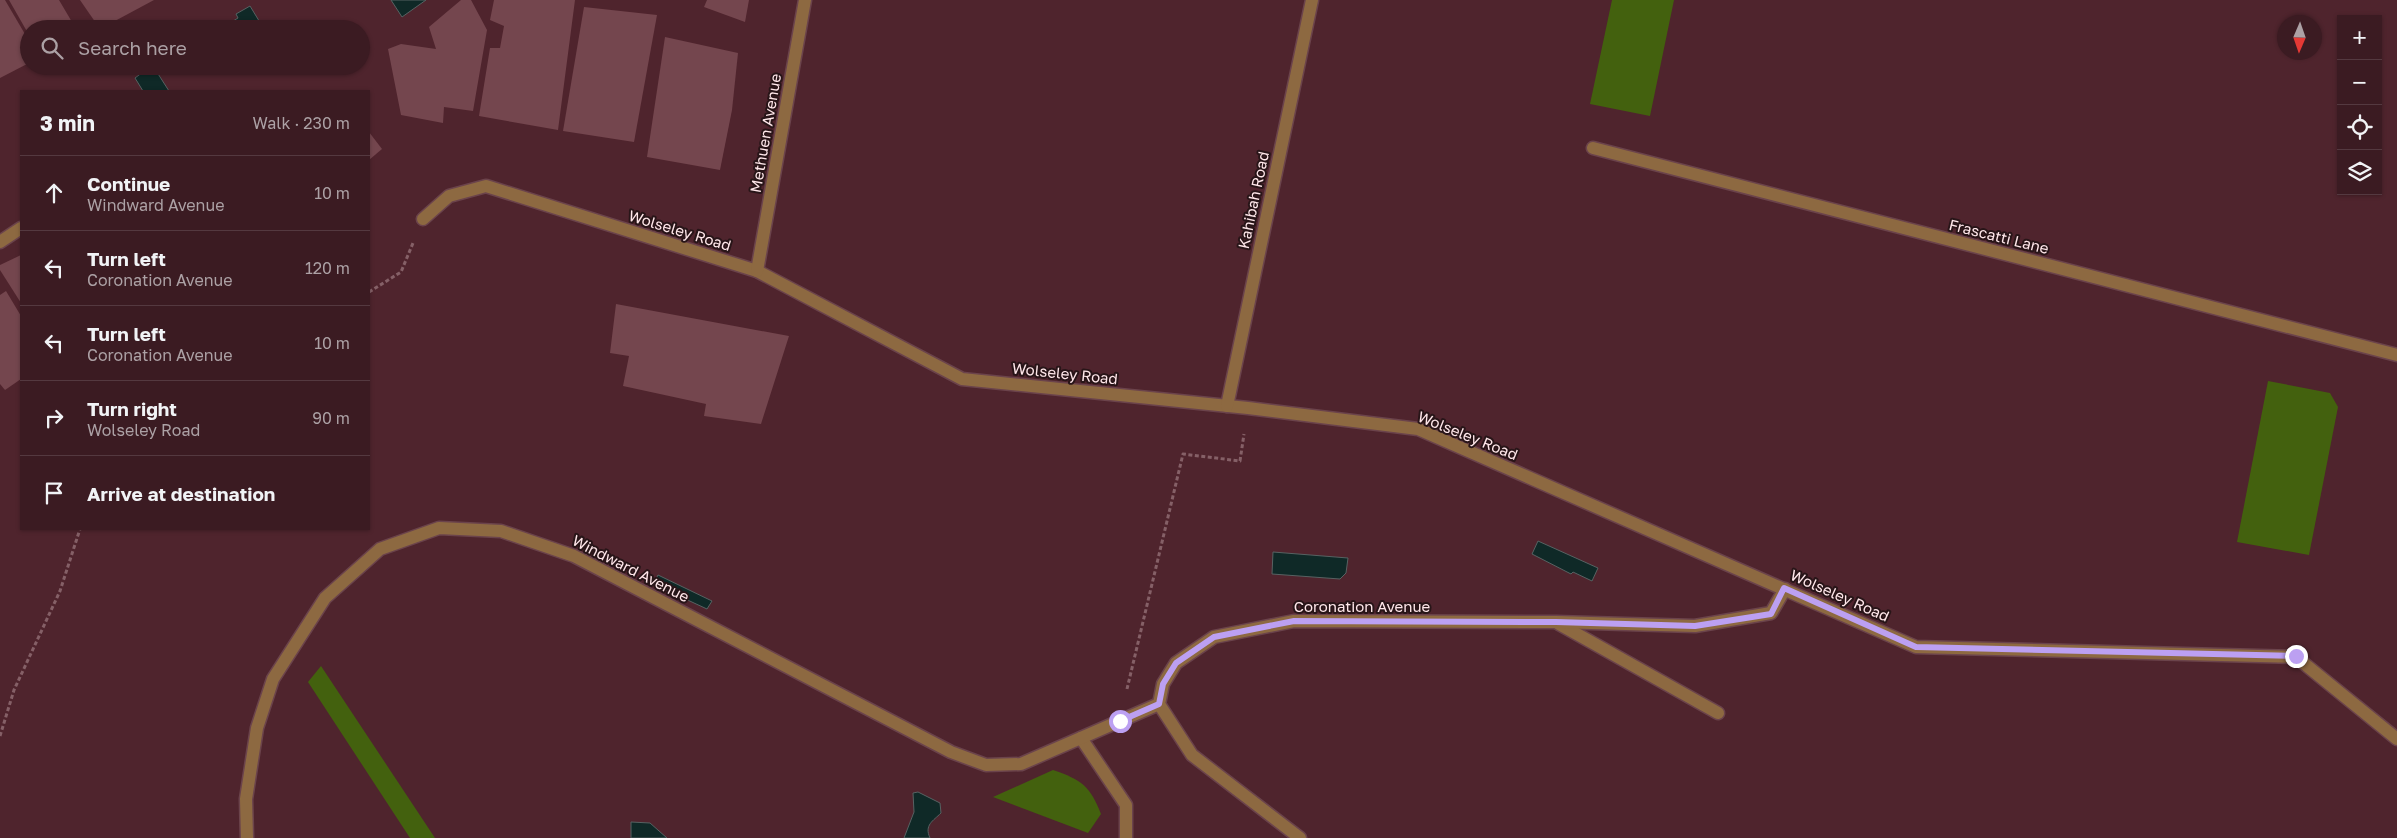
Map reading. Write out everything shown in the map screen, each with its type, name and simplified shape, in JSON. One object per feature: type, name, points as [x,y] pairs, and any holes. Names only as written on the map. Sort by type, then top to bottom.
[{"type":"street","name":"Methuen Avenue","points":[[757,271],[805,0]]},
{"type":"street","name":"Kahibah Road","points":[[1227,406],[1312,0]]},
{"type":"street","name":"Frascatti Lane","points":[[1593,148],[2397,355]]},
{"type":"street","name":"Wolseley Road","points":[[423,219],[449,196],[486,186],[757,271],[962,379],[1248,408],[1418,429],[1916,647],[2296,656],[2397,740]]},
{"type":"street","points":[[0,242],[20,229]]},
{"type":"street","name":"Windward Avenue","points":[[247,838],[246,799],[256,737],[273,679],[325,598],[380,549],[439,528],[501,531],[574,556],[951,752],[986,765],[1020,764],[1159,704]]},
{"type":"street","name":"Coronation Avenue","points":[[1159,704],[1163,684],[1176,663],[1214,637],[1294,621],[1556,622],[1695,626],[1771,614],[1784,588]]},
{"type":"street","points":[[1556,622],[1718,713]]},
{"type":"street","points":[[1159,704],[1192,756],[1300,838]]},
{"type":"street","points":[[1081,738],[1126,804],[1126,838]]},
{"type":"path","points":[[370,291],[401,272],[423,219]]},
{"type":"path","points":[[1120,721],[1183,454],[1240,461],[1248,408]]},
{"type":"path","points":[[0,736],[14,690],[60,592],[80,530]]},
{"type":"green space","points":[[1612,0],[1674,0],[1650,116],[1590,104]]},
{"type":"green space","points":[[2268,381],[2330,393],[2338,407],[2309,555],[2237,542]]},
{"type":"green space","points":[[321,666],[435,838],[410,838],[308,682]]},
{"type":"green space","points":[[1053,770],[1071,777],[1084,785],[1093,797],[1101,814],[1088,833],[993,797]]},
{"type":"water","points":[[391,0],[426,0],[402,17]]},
{"type":"water","points":[[250,6],[259,20],[235,20],[238,18],[236,14]]},
{"type":"water","points":[[139,75],[159,75],[168,90],[142,90],[135,78]]},
{"type":"water","points":[[1538,541],[1598,568],[1592,581],[1573,572],[1571,574],[1532,554]]},
{"type":"water","points":[[1273,552],[1348,558],[1346,573],[1340,579],[1272,574]]},
{"type":"water","points":[[658,575],[712,601],[707,609],[653,584]]},
{"type":"water","points":[[918,792],[940,803],[941,813],[929,826],[928,834],[930,838],[904,838],[914,812],[913,793]]},
{"type":"water","points":[[631,822],[650,823],[667,838],[631,838]]},
{"type":"building","points":[[0,0],[5,0],[20,26],[20,68],[0,78]]},
{"type":"building","points":[[9,0],[59,0],[71,20],[20,20]]},
{"type":"building","points":[[80,0],[154,0],[117,20],[94,20]]},
{"type":"building","points":[[461,0],[471,0],[487,30],[473,111],[444,107],[443,123],[401,115],[388,49],[401,44],[436,49],[429,27]]},
{"type":"building","points":[[494,0],[575,0],[558,130],[479,116],[490,48],[500,48],[504,26],[490,20]]},
{"type":"building","points":[[707,0],[749,0],[745,22],[704,7]]},
{"type":"building","points":[[584,7],[657,15],[634,142],[563,131]]},
{"type":"building","points":[[665,37],[738,53],[732,110],[720,170],[647,157]]},
{"type":"building","points":[[370,133],[382,149],[370,159]]},
{"type":"building","points":[[20,255],[20,301],[0,270],[0,265]]},
{"type":"building","points":[[6,291],[20,314],[20,380],[5,390],[0,384],[0,295]]},
{"type":"building","points":[[616,304],[789,336],[761,424],[704,416],[706,404],[623,386],[629,356],[610,353]]},
{"type":"route","points":[[1120,721],[1159,704],[1163,684],[1176,663],[1214,637],[1294,621],[1556,622],[1695,626],[1771,614],[1784,588],[1916,647],[2296,656]]}]
